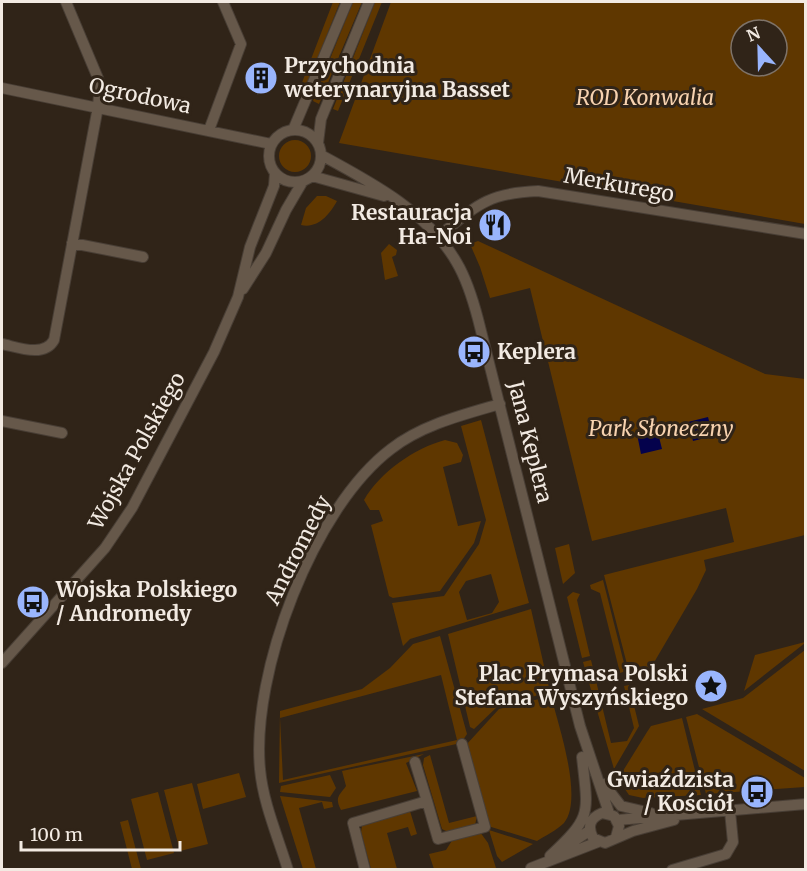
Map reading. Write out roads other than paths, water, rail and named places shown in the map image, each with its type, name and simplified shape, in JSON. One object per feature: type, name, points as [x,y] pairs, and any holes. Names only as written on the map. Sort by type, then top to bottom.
[{"type":"street","points":[[2,344],[40,350],[51,344],[99,107],[100,83],[66,2]]},
{"type":"street","points":[[209,130],[241,44],[223,2]]},
{"type":"street","points":[[293,130],[347,2]]},
{"type":"street","points":[[318,143],[308,133],[293,130],[281,134],[271,144],[268,161],[275,173],[287,181],[308,179],[319,166],[321,155],[318,143],[321,119],[369,2]]},
{"type":"street","name":"Ogrodowa","points":[[2,88],[271,144]]},
{"type":"street","name":"Jana Keplera","points":[[321,155],[363,177],[426,222],[439,236],[458,264],[471,294],[580,726],[595,816]]},
{"type":"street","name":"Wojska Polskiego","points":[[238,297],[250,247],[274,186],[275,173]]},
{"type":"street","name":"Jana Keplera","points":[[308,179],[391,198]]},
{"type":"street","name":"Wojska Polskiego","points":[[2,663],[120,528],[214,352],[238,297],[266,253],[286,210],[308,179]]},
{"type":"street","name":"Merkurego","points":[[439,236],[488,198],[508,192],[538,191],[806,234]]},
{"type":"street","points":[[72,243],[143,257]]},
{"type":"street","name":"Andromedy","points":[[288,870],[266,802],[260,769],[259,733],[270,666],[294,591],[336,512],[368,468],[403,441],[451,418],[500,404]]},
{"type":"street","points":[[2,421],[62,434]]},
{"type":"street","points":[[415,762],[438,839],[485,827],[462,744]]},
{"type":"street","name":"Jana Keplera","points":[[584,751],[614,801],[627,809],[674,814]]},
{"type":"street","name":"Jana Keplera","points":[[584,751],[613,817]]},
{"type":"street","name":"Jana Keplera","points":[[550,856],[576,832],[583,821],[586,811],[584,751]]},
{"type":"street","points":[[365,870],[354,823],[427,801]]},
{"type":"street","points":[[598,842],[589,831],[590,822],[595,816],[703,814],[806,804]]},
{"type":"street","points":[[672,870],[726,854],[733,842],[730,811]]},
{"type":"street","points":[[616,837],[703,814]]},
{"type":"street","points":[[530,869],[598,842],[611,842],[616,837],[620,826],[613,817]]},
{"type":"street","points":[[530,869],[589,831]]},
{"type":"place","name":"Przychodnia weterynaryjna Basset","points":[[261,78]]},
{"type":"place","name":"Restauracja Ha-Noi","points":[[495,225]]},
{"type":"place","name":"Keplera","points":[[474,352]]},
{"type":"place","name":"Wojska Polskiego / Andromedy","points":[[33,602]]},
{"type":"place","name":"Plac Prymasa Polski Stefana Wyszyńskiego","points":[[711,686]]},
{"type":"place","name":"Gwiaździsta / Kościół","points":[[757,792]]},
{"type":"park label","name":"ROD Konwalia","points":[[645,98]]},
{"type":"park label","name":"Park Słoneczny","points":[[661,429]]}]
